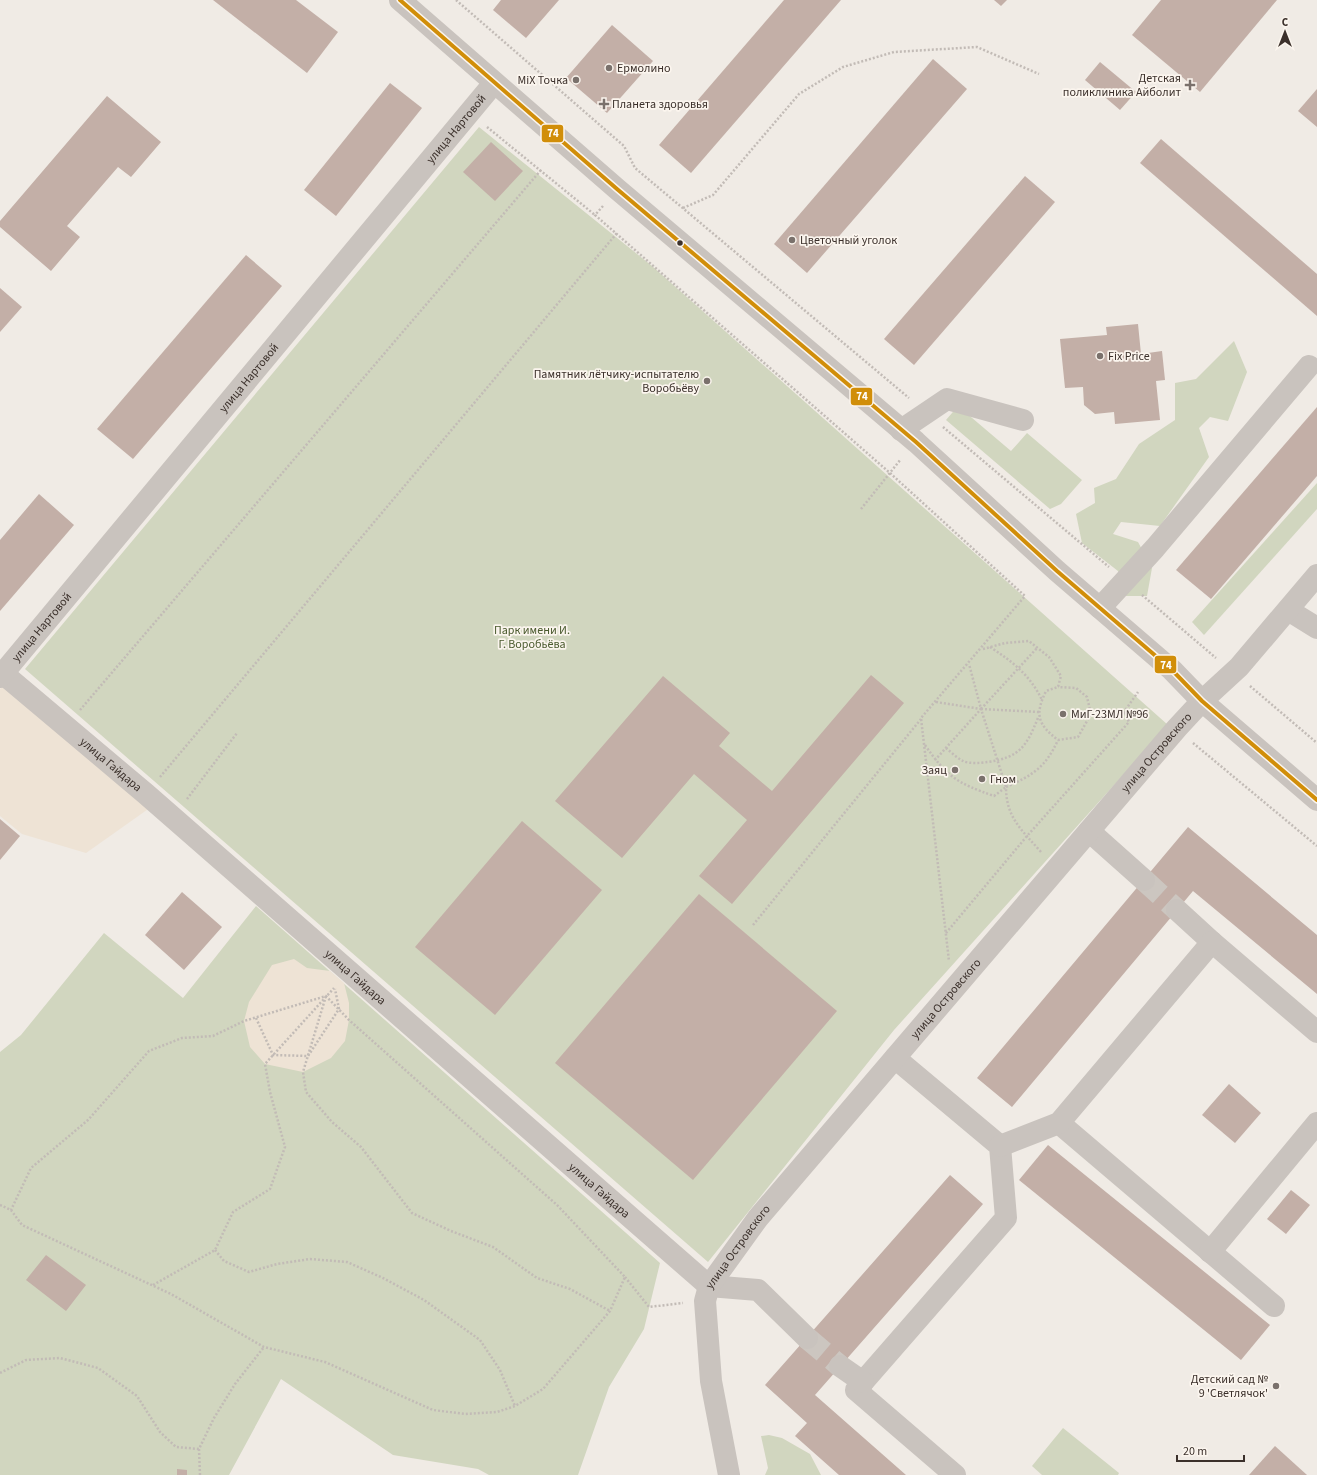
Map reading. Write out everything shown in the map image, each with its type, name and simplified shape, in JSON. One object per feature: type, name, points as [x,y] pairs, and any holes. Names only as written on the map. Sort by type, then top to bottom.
[{"type":"street","points":[[400,0],[494,83],[901,430],[1100,608],[1172,670],[1202,701],[1317,800]]},
{"type":"street","name":"улица Нартовой","points":[[1,674],[494,83]]},
{"type":"street","points":[[1100,608],[1155,548],[1309,366]]},
{"type":"street","points":[[901,430],[947,399],[1023,420]]},
{"type":"street","name":"улица Островского","points":[[729,1475],[711,1381],[707,1294],[758,1218],[1202,701],[1234,672],[1317,576]]},
{"type":"street","points":[[1288,610],[1317,628]]},
{"type":"street","name":"улица Гайдара","points":[[1,674],[146,794],[707,1294]]},
{"type":"street","points":[[1089,831],[1144,880]]},
{"type":"street","points":[[1177,910],[1317,1032]]},
{"type":"street","points":[[1000,1146],[1059,1123],[1212,942]]},
{"type":"street","points":[[895,1058],[1000,1146],[1006,1218],[856,1390],[955,1475]]},
{"type":"street","points":[[1059,1123],[1274,1306]]},
{"type":"street","points":[[1210,1252],[1317,1123]]},
{"type":"street","points":[[707,1294],[758,1290],[807,1338]]},
{"type":"street","points":[[840,1366],[863,1382]]},
{"type":"path","points":[[456,0],[624,146],[635,168],[1317,743]]},
{"type":"path","points":[[683,208],[713,195],[799,94],[843,67],[894,52],[977,48],[1039,74]]},
{"type":"path","points":[[470,112],[595,215]]},
{"type":"path","points":[[66,727],[541,170]]},
{"type":"path","points":[[146,794],[617,233],[890,473],[1025,596],[982,649],[921,718],[753,925]]},
{"type":"path","points":[[861,509],[902,458]]},
{"type":"path","points":[[982,649],[1029,641],[1049,657],[1061,676],[1058,687]]},
{"type":"path","points":[[990,647],[1019,668],[1034,685],[1042,700]]},
{"type":"path","points":[[935,760],[1037,648]]},
{"type":"path","points":[[969,663],[981,709],[1006,787],[1006,802],[1016,824],[1042,854]]},
{"type":"path","points":[[946,748],[963,761],[981,763],[998,761],[1015,755],[1030,737],[1038,718],[1042,700],[1046,691],[1058,687],[1076,688],[1087,697],[1091,714],[1078,737],[1058,740],[1048,732],[1038,718]]},
{"type":"path","points":[[1124,712],[1138,692]]},
{"type":"path","points":[[936,702],[981,709],[1039,712]]},
{"type":"path","points":[[1091,714],[1124,712]]},
{"type":"path","points":[[946,934],[1027,836],[1129,722],[1124,712]]},
{"type":"path","points":[[921,718],[950,967]]},
{"type":"path","points":[[172,817],[237,733]]},
{"type":"path","points":[[924,744],[944,771],[964,785],[994,796],[1006,787],[1038,771],[1051,754],[1058,740]]},
{"type":"path","points":[[1193,742],[1317,846]]},
{"type":"path","points":[[308,1056],[339,1009],[334,987]]},
{"type":"path","points":[[326,996],[557,1205],[625,1277],[649,1307],[707,1294]]},
{"type":"path","points":[[11,1210],[31,1168],[88,1120],[149,1051],[182,1038],[213,1036],[244,1021],[326,996]]},
{"type":"path","points":[[153,1285],[215,1250],[233,1212],[270,1188],[285,1147],[270,1092],[265,1064],[326,996]]},
{"type":"path","points":[[326,996],[303,1072],[306,1092],[332,1122],[361,1147],[412,1213],[451,1231],[493,1247],[537,1278],[570,1289],[610,1311]]},
{"type":"path","points":[[256,1018],[273,1055]]},
{"type":"path","points":[[273,1055],[308,1056]]},
{"type":"path","points":[[0,1205],[11,1210],[22,1225],[153,1285],[264,1346],[325,1362],[433,1410],[465,1414],[497,1412],[515,1406],[543,1389],[610,1311],[625,1277]]},
{"type":"path","points":[[215,1250],[224,1261],[249,1272],[277,1264],[310,1259],[347,1262],[383,1278],[424,1300],[480,1340],[500,1370],[515,1406]]},
{"type":"path","points":[[200,1475],[199,1450],[214,1418],[235,1384],[264,1346]]},
{"type":"path","points":[[0,1373],[26,1360],[60,1358],[98,1368],[137,1396],[160,1432],[176,1447],[199,1450]]},
{"type":"green space","name":"Парк имени И. Г. Воробьёва","points":[[479,127],[652,266],[1168,725],[894,1030],[708,1262],[25,669]]},
{"type":"green space","points":[[1234,341],[1247,372],[1228,421],[1210,417],[1199,428],[1209,457],[1160,526],[1121,522],[1113,534],[1138,542],[1152,568],[1147,596],[1126,596],[1118,571],[1082,543],[1076,514],[1095,503],[1094,488],[1116,479],[1139,444],[1175,420],[1175,383],[1196,379]]},
{"type":"green space","points":[[958,406],[1011,451],[1027,433],[1082,480],[1061,504],[1050,509],[946,420]]},
{"type":"green space","points":[[1317,483],[1317,509],[1204,635],[1192,622]]},
{"type":"green space","points":[[256,906],[660,1263],[644,1329],[609,1387],[578,1475],[489,1475],[478,1469],[393,1455],[281,1379],[229,1475],[0,1475],[0,1052],[21,1035],[104,933],[183,998]]},
{"type":"green space","points":[[1063,1428],[1119,1473],[1118,1475],[1042,1475],[1032,1466]]},
{"type":"green space","points":[[769,1435],[782,1438],[810,1454],[821,1475],[765,1475],[768,1468],[761,1436]]},
{"type":"shaded area","points":[[5,684],[151,807],[86,853],[22,834],[0,816],[0,689]]},
{"type":"shaded area","points":[[294,959],[307,968],[330,971],[344,983],[349,1003],[349,1020],[345,1041],[331,1058],[303,1072],[265,1064],[250,1047],[244,1021],[249,1002],[272,965]]},
{"type":"building","points":[[213,0],[296,0],[338,32],[307,73]]},
{"type":"building","points":[[501,0],[559,0],[526,38],[493,10]]},
{"type":"building","points":[[784,0],[841,0],[691,173],[659,145]]},
{"type":"building","points":[[994,0],[1007,0],[1001,6]]},
{"type":"building","points":[[1161,0],[1277,0],[1200,92],[1132,35]]},
{"type":"building","points":[[612,25],[653,61],[607,113],[566,78]]},
{"type":"building","points":[[933,59],[967,89],[807,273],[774,244]]},
{"type":"building","points":[[1100,62],[1136,92],[1120,110],[1085,80]]},
{"type":"building","points":[[390,83],[422,108],[336,216],[304,190]]},
{"type":"building","points":[[1317,89],[1317,127],[1298,111]]},
{"type":"building","points":[[107,96],[161,142],[131,177],[118,167],[67,226],[80,237],[51,271],[0,227],[0,221]]},
{"type":"building","points":[[1161,139],[1317,274],[1317,316],[1140,163]]},
{"type":"building","points":[[491,142],[523,171],[495,201],[463,172]]},
{"type":"building","points":[[1025,176],[1055,202],[914,365],[884,339]]},
{"type":"building","points":[[246,255],[282,286],[133,459],[97,429]]},
{"type":"building","points":[[0,288],[22,307],[0,332]]},
{"type":"building","points":[[1138,324],[1141,354],[1162,351],[1165,380],[1156,381],[1160,420],[1115,424],[1114,412],[1095,414],[1084,405],[1083,387],[1065,388],[1060,339],[1107,335],[1106,327]]},
{"type":"building","points":[[1317,407],[1317,476],[1211,599],[1176,570]]},
{"type":"building","points":[[39,494],[74,525],[0,611],[0,540]]},
{"type":"building","points":[[871,675],[904,703],[732,904],[699,876],[747,820],[694,774],[622,858],[555,801],[663,676],[730,733],[719,746],[772,791]]},
{"type":"building","points":[[0,819],[20,836],[0,860]]},
{"type":"building","points":[[522,821],[602,890],[495,1015],[415,947]]},
{"type":"building","points":[[1188,827],[1317,935],[1317,994],[1193,891],[1012,1107],[977,1078]]},
{"type":"building","points":[[182,892],[222,927],[184,970],[145,935]]},
{"type":"building","points":[[699,894],[837,1011],[693,1180],[555,1063]]},
{"type":"building","points":[[1229,1084],[1261,1113],[1235,1143],[1202,1115]]},
{"type":"building","points":[[1048,1145],[1270,1325],[1241,1360],[1019,1180]]},
{"type":"building","points":[[950,1175],[983,1204],[815,1395],[906,1475],[839,1475],[795,1436],[807,1423],[765,1385]]},
{"type":"building","points":[[1291,1190],[1310,1205],[1286,1234],[1267,1219]]},
{"type":"building","points":[[46,1255],[86,1285],[66,1311],[26,1280]]},
{"type":"building","points":[[1275,1446],[1307,1475],[1249,1475]]},
{"type":"building","points":[[177,1469],[187,1470],[187,1475],[177,1475]]},
{"type":"tunnel","points":[[1144,880],[1177,910]]},
{"type":"tunnel","points":[[807,1338],[840,1366]]},
{"type":"transit line","name":"74","points":[[400,0],[617,189],[916,442],[1057,571],[1172,670],[1202,701],[1317,800]]},
{"type":"place","name":"Ермолино","points":[[609,68]]},
{"type":"place","name":"MiX Точка","points":[[576,80]]},
{"type":"place","name":"Детская поликлиника Айболит","points":[[1190,85]]},
{"type":"place","name":"Планета здоровья","points":[[604,104]]},
{"type":"place","name":"Цветочный уголок","points":[[792,240]]},
{"type":"place","name":"Fix Price","points":[[1100,356]]},
{"type":"place","name":"Памятник лётчику-испытателю Воробьёву","points":[[707,381]]},
{"type":"place","name":"МиГ-23МЛ №96","points":[[1063,714]]},
{"type":"place","name":"Заяц","points":[[955,770]]},
{"type":"place","name":"Гном","points":[[982,779]]},
{"type":"place","name":"Детский сад № 9 'Светлячок'","points":[[1276,1386]]}]
